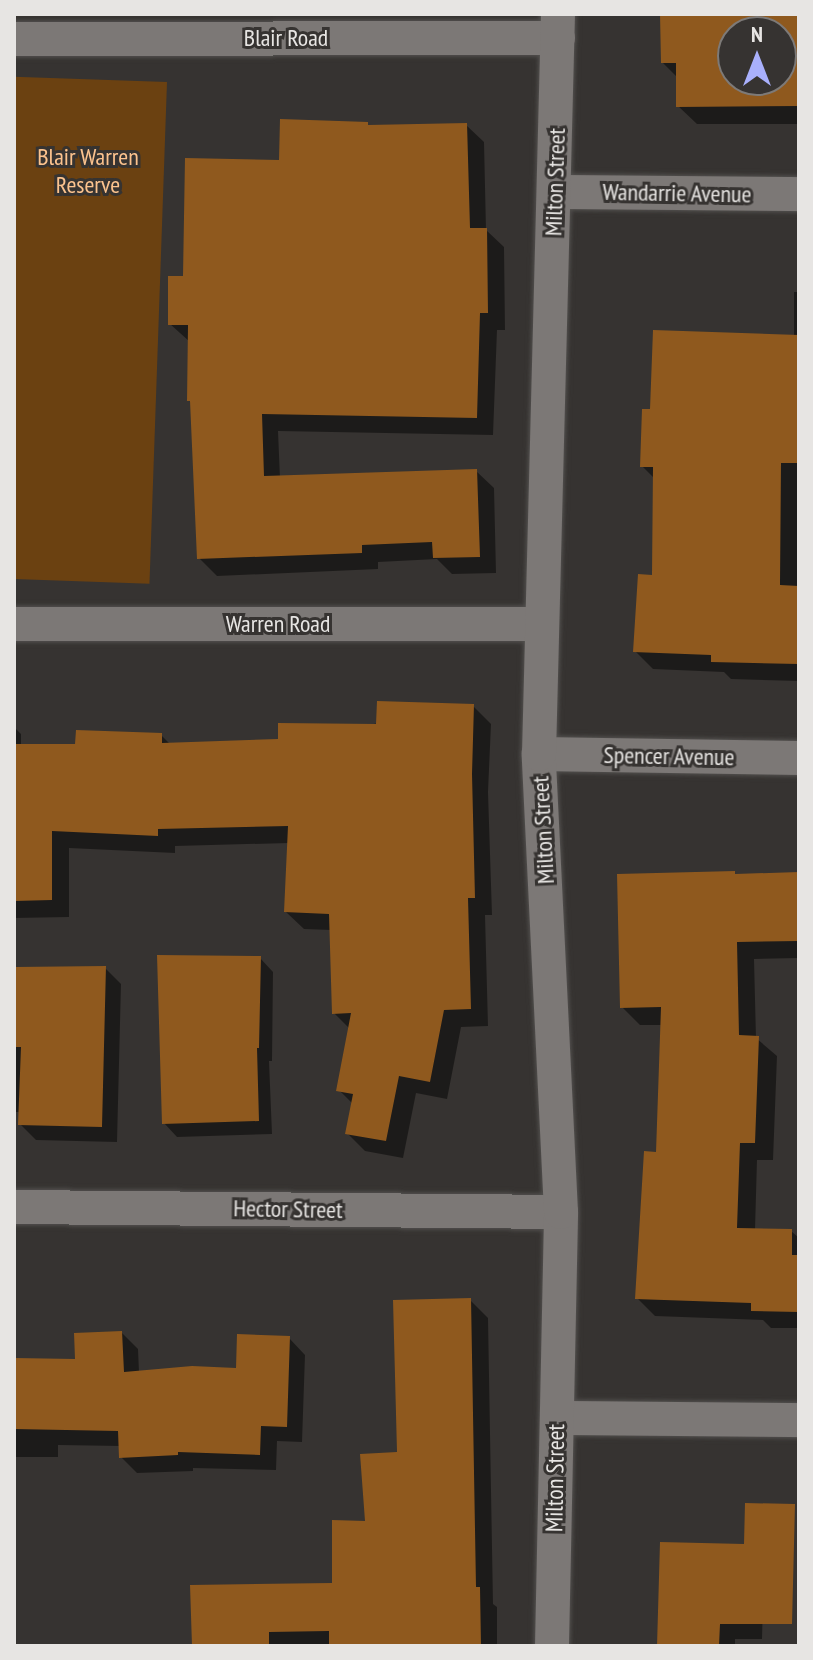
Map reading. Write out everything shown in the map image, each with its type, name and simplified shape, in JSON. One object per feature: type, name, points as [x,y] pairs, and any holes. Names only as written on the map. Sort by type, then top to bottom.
[{"type":"street","name":"Blair Road","points":[[14,39],[558,26]]},
{"type":"street","name":"Milton Street","points":[[552,1646],[561,1212],[539,754],[558,26]]},
{"type":"street","name":"Wandarrie Avenue","points":[[554,192],[799,194]]},
{"type":"street","name":"Warren Road","points":[[14,624],[542,624]]},
{"type":"street","name":"Spencer Avenue","points":[[539,754],[799,758]]},
{"type":"street","name":"Hector Street","points":[[14,1207],[561,1212]]},
{"type":"street","points":[[557,1418],[799,1420]]},
{"type":"green space","name":"Blair Warren Reserve","points":[[14,77],[167,82],[149,584],[14,579]]},
{"type":"building","points":[[660,14],[799,14],[799,106],[676,107],[676,63],[661,63]]},
{"type":"building","points":[[280,119],[368,122],[368,125],[467,123],[470,228],[487,228],[488,313],[480,313],[477,418],[262,414],[264,476],[477,469],[480,557],[433,558],[432,542],[362,545],[362,553],[197,559],[190,401],[187,401],[188,325],[168,325],[168,276],[183,276],[185,158],[279,160]]},
{"type":"building","points":[[653,330],[799,335],[799,463],[781,463],[780,585],[799,586],[799,664],[711,662],[711,655],[633,652],[638,574],[652,575],[653,467],[640,467],[642,409],[650,409]]},
{"type":"building","points":[[377,701],[474,704],[475,898],[468,898],[471,1009],[444,1010],[430,1082],[399,1076],[386,1141],[345,1134],[353,1094],[336,1091],[351,1013],[332,1014],[329,914],[284,912],[288,826],[158,829],[158,836],[52,831],[52,900],[14,901],[14,744],[75,744],[76,730],[162,733],[162,743],[278,739],[278,723],[376,724]]},
{"type":"building","points":[[735,871],[735,874],[799,872],[799,941],[737,942],[739,1035],[759,1036],[755,1143],[740,1143],[737,1228],[792,1229],[792,1255],[799,1255],[799,1312],[751,1311],[751,1303],[635,1299],[644,1151],[656,1152],[661,1007],[620,1008],[617,874]]},
{"type":"building","points":[[157,955],[261,956],[257,1048],[259,1121],[162,1124]]},
{"type":"building","points":[[106,966],[102,1127],[18,1125],[21,1047],[16,1047],[15,967]]},
{"type":"building","points":[[471,1298],[476,1587],[480,1587],[481,1646],[329,1646],[329,1631],[269,1632],[269,1646],[192,1646],[190,1585],[332,1583],[332,1520],[365,1521],[360,1454],[397,1452],[393,1300]]},
{"type":"building","points":[[122,1331],[124,1372],[192,1366],[236,1368],[237,1334],[290,1336],[287,1427],[261,1426],[260,1455],[178,1452],[178,1455],[119,1458],[118,1431],[14,1429],[14,1358],[75,1359],[74,1333]]},
{"type":"building","points":[[745,1503],[795,1504],[792,1624],[720,1624],[719,1646],[657,1646],[660,1542],[744,1544]]}]
